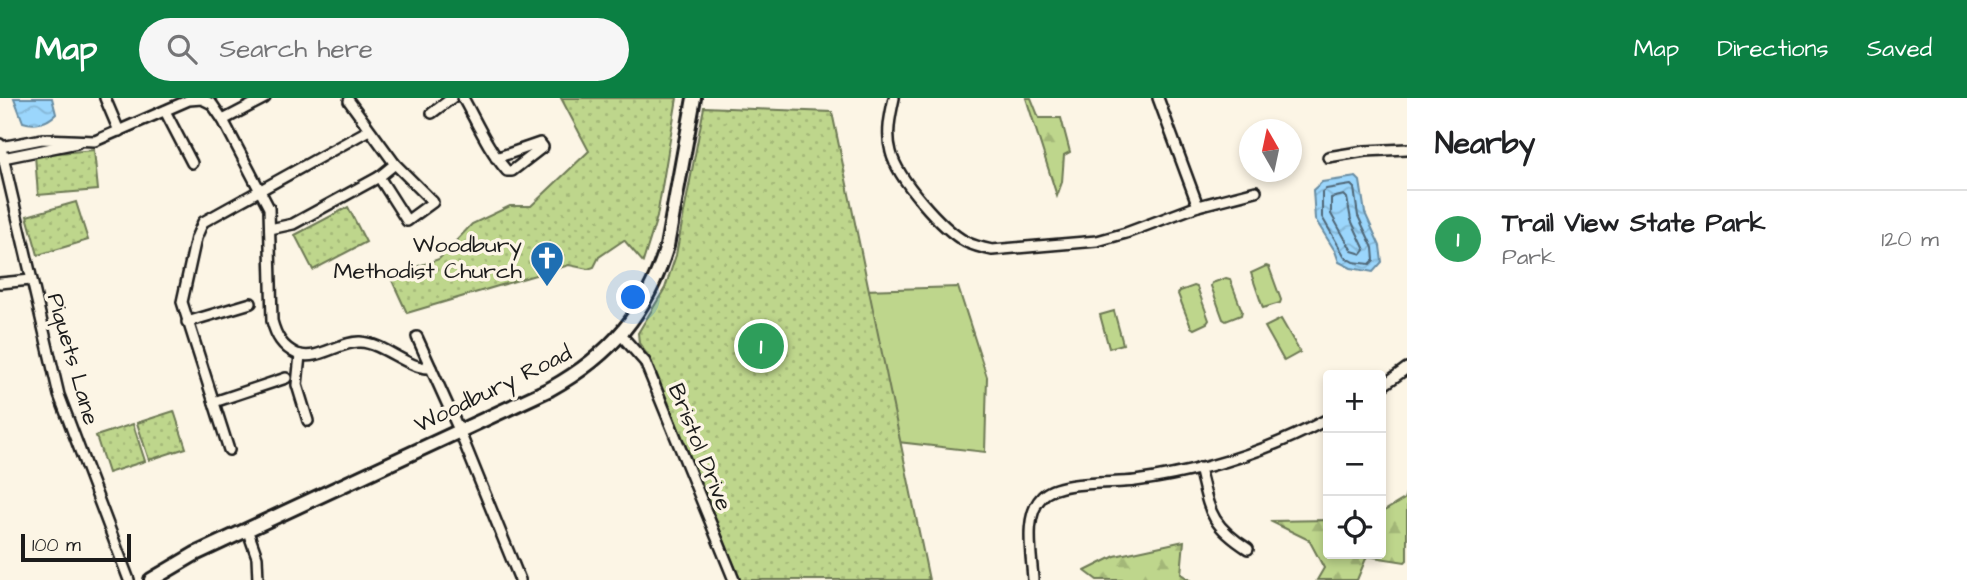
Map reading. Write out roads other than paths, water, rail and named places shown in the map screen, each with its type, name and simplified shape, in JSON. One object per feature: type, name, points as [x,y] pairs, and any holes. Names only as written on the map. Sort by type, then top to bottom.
[{"type":"main road","name":"Woodbury Road","points":[[159,577],[247,529],[550,389],[573,376],[600,355],[621,335],[647,297],[660,267],[667,246],[694,98]]},
{"type":"street","points":[[105,98],[119,131]]},
{"type":"street","points":[[223,120],[265,98]]},
{"type":"street","points":[[432,113],[452,98]]},
{"type":"street","points":[[463,98],[496,158],[507,171],[512,171],[543,146],[540,142],[496,158]]},
{"type":"street","points":[[894,98],[889,120],[889,138],[897,168],[906,184],[951,229],[966,242],[978,247],[992,250],[1097,241],[1198,206],[1256,191]]},
{"type":"street","points":[[1158,98],[1198,206]]},
{"type":"street","points":[[3,158],[95,141],[189,99],[208,101],[223,120],[269,208],[272,321],[276,336],[281,342],[300,355],[318,353],[352,342],[364,342],[417,366],[431,368]]},
{"type":"street","points":[[349,101],[395,164],[433,202],[407,221],[379,177]]},
{"type":"street","points":[[165,111],[192,163]]},
{"type":"street","points":[[229,450],[182,302],[203,222],[369,130]]},
{"type":"street","points":[[1,145],[42,139],[84,142]]},
{"type":"street","name":"Piquets Lane","points":[[1,145],[59,395],[129,580]]},
{"type":"street","points":[[1328,157],[1365,151],[1407,149]]},
{"type":"street","points":[[270,229],[293,224],[379,177],[395,164]]},
{"type":"street","points":[[0,284],[31,280]]},
{"type":"street","points":[[187,322],[251,303]]},
{"type":"street","name":"Bristol Drive","points":[[621,335],[645,362],[734,580]]},
{"type":"street","points":[[417,337],[459,430],[520,580]]},
{"type":"street","points":[[300,355],[298,385],[308,421]]},
{"type":"street","points":[[1386,383],[1407,368]]},
{"type":"street","points":[[214,402],[286,378]]},
{"type":"street","points":[[1033,580],[1031,526],[1034,509],[1039,499],[1048,491],[1069,486],[1136,481],[1199,468],[1275,444],[1323,421]]},
{"type":"street","points":[[1199,468],[1211,514],[1228,536],[1248,549]]},
{"type":"street","points":[[247,529],[257,557],[258,580]]},
{"type":"water","points":[[14,98],[52,98],[56,114],[41,123],[23,122]]},
{"type":"water","points":[[1356,177],[1360,181],[1365,213],[1380,246],[1382,262],[1373,272],[1351,268],[1339,262],[1315,219],[1313,190],[1322,182]]},
{"type":"place","name":"Woodbury Methodist Church","points":[[547,288]]},
{"type":"place","name":"Trail View State Park","points":[[761,346]]}]
